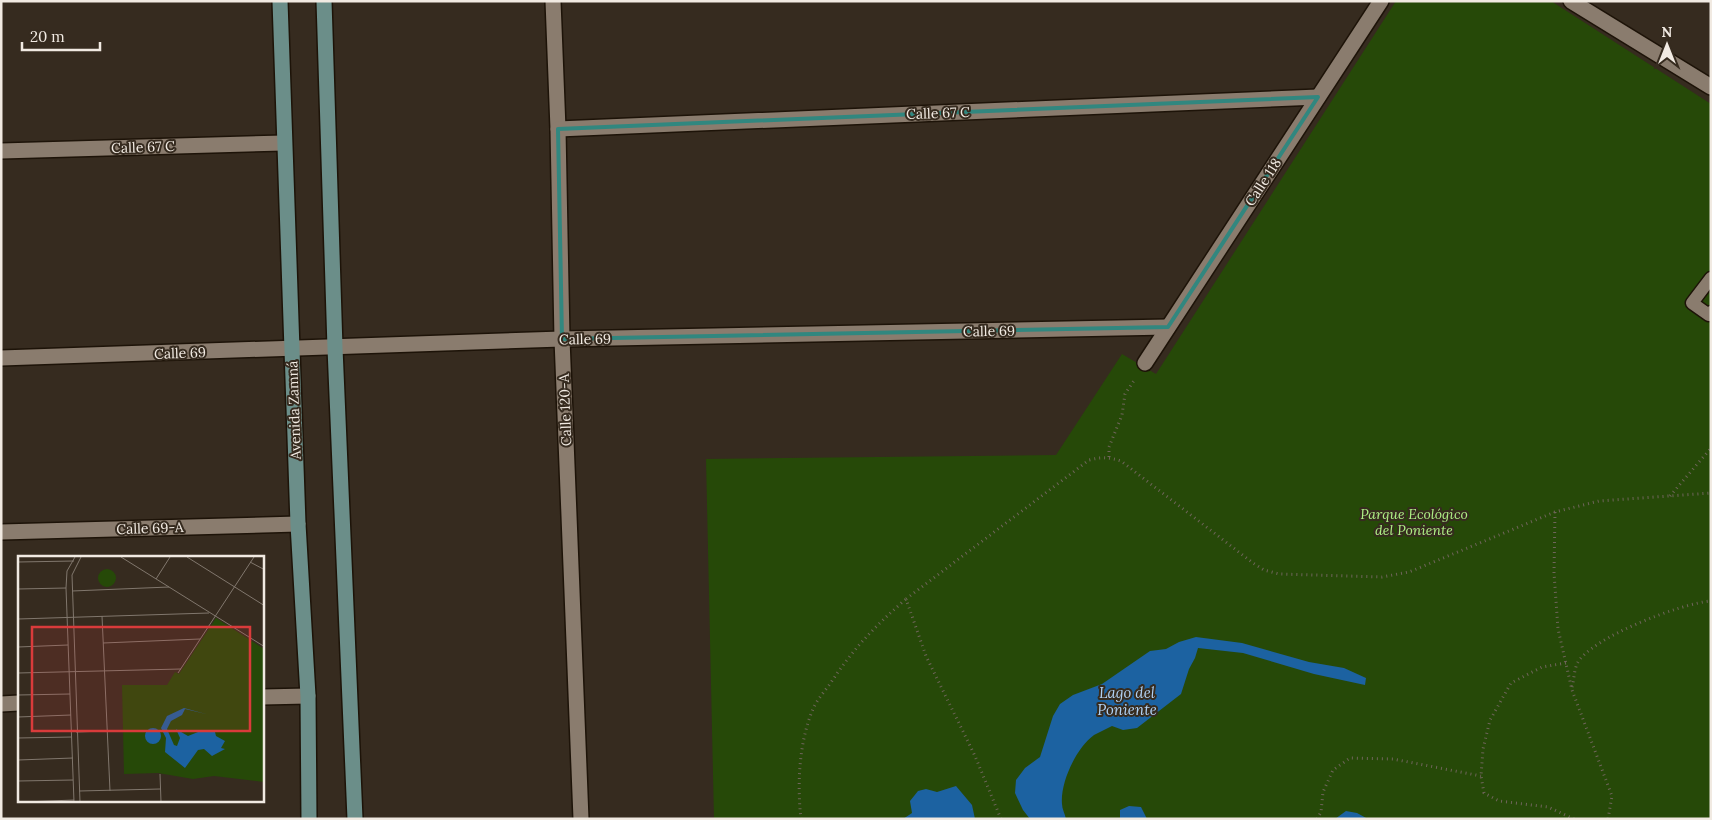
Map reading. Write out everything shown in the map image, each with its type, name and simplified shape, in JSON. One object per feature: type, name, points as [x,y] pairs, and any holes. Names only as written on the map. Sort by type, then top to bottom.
[{"type":"street","name":"Avenida Zamná","points":[[280,1],[298,524],[308,696],[310,819]]},
{"type":"street","points":[[324,1],[335,348],[354,819]]},
{"type":"street","name":"Calle 120-A","points":[[553,1],[558,129],[562,339],[581,819]]},
{"type":"street","name":"Calle 118","points":[[1145,363],[1381,1]]},
{"type":"street","points":[[1571,1],[1711,87]]},
{"type":"street","name":"Calle 67 C","points":[[558,129],[1318,97]]},
{"type":"street","name":"Calle 67 C","points":[[1,151],[284,143]]},
{"type":"street","name":"Calle 69","points":[[1,358],[562,339],[1168,327]]},
{"type":"street","name":"Calle 69-A","points":[[1,532],[298,524]]},
{"type":"street","points":[[264,697],[308,696]]},
{"type":"street","points":[[1,704],[18,703]]},
{"type":"lane","points":[[1711,278],[1692,303],[1709,315],[1711,312]]},
{"type":"path","points":[[1109,458],[1109,447],[1122,415],[1125,394],[1145,363]]},
{"type":"path","points":[[1669,496],[1711,448]]},
{"type":"path","points":[[802,819],[799,790],[807,726],[814,708],[848,656],[884,618],[906,599],[1089,460],[1100,457],[1121,461],[1253,563],[1264,570],[1279,574],[1382,577],[1409,572],[1555,512],[1599,501],[1711,493]]},
{"type":"path","points":[[1555,512],[1554,582],[1558,629],[1572,690],[1612,796],[1608,819]]},
{"type":"path","points":[[906,599],[926,656],[975,756],[1001,819]]},
{"type":"path","points":[[1572,690],[1577,664],[1588,650],[1600,641],[1618,632],[1686,606],[1711,601]]},
{"type":"path","points":[[1566,663],[1542,667],[1511,683],[1490,720],[1483,749],[1481,776],[1484,793],[1499,801],[1548,807],[1574,819]]},
{"type":"path","points":[[1317,819],[1322,812],[1323,792],[1333,770],[1350,758],[1393,759],[1481,776]]},
{"type":"highlighted area","points":[[1318,97],[1168,327],[562,339],[558,129]]},
{"type":"green space","name":"Parque Ecológico del Poniente","points":[[1396,1],[1551,1],[1711,104],[1711,819],[714,819],[706,459],[1056,455],[1122,354],[1156,374]]},
{"type":"water","name":"Lago del Poniente","points":[[1196,637],[1242,643],[1309,662],[1344,668],[1366,678],[1365,685],[1314,674],[1243,653],[1198,648],[1181,694],[1137,728],[1123,730],[1112,726],[1094,735],[1082,748],[1071,766],[1064,786],[1062,808],[1066,819],[1030,819],[1023,810],[1015,793],[1016,780],[1025,768],[1040,757],[1053,716],[1060,704],[1073,695],[1102,684],[1150,651],[1166,649],[1179,642]]},
{"type":"water","points":[[956,786],[972,805],[975,819],[903,819],[912,813],[910,801],[918,791],[926,789],[937,792]]},
{"type":"water","points":[[1129,806],[1141,807],[1147,819],[1120,819],[1120,810]]},
{"type":"water","points":[[1346,811],[1357,813],[1368,819],[1335,819]]}]
